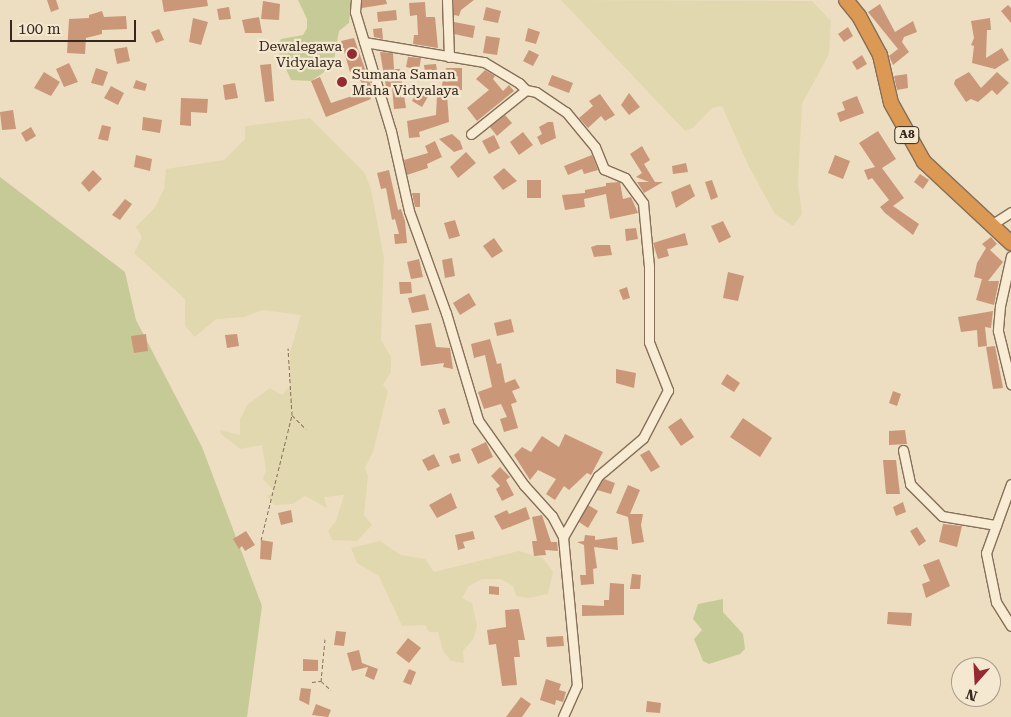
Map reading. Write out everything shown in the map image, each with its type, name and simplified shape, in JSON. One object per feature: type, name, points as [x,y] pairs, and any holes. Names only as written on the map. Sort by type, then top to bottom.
[{"type":"highway","name":"A8","points":[[846,0],[859,16],[880,55],[892,103],[924,162],[1011,243]]},
{"type":"street","points":[[356,0],[354,12],[391,131],[409,211],[446,313],[478,420],[524,485],[552,516],[563,537],[578,685],[563,717]]},
{"type":"street","points":[[447,0],[449,57]]},
{"type":"street","points":[[364,42],[484,62],[520,83],[526,90],[536,92],[566,112],[595,147],[604,169],[625,178],[643,203],[649,266],[650,342],[668,390],[644,438],[598,476],[563,537]]},
{"type":"street","points":[[471,134],[526,90]]},
{"type":"street","points":[[991,225],[1011,212]]},
{"type":"street","points":[[1011,256],[1000,306],[998,332],[1011,384]]},
{"type":"street","points":[[903,450],[910,484],[942,516],[996,526]]},
{"type":"street","points":[[1011,484],[986,553],[996,602],[1011,626]]},
{"type":"path","points":[[261,540],[292,414],[288,348]]},
{"type":"path","points":[[292,414],[306,429]]},
{"type":"path","points":[[321,681],[325,639]]},
{"type":"path","points":[[312,682],[321,681],[331,690]]},
{"type":"shaded area","points":[[561,0],[812,1],[831,21],[829,54],[802,104],[798,183],[802,214],[793,226],[775,214],[749,167],[722,106],[712,108],[693,128],[685,131]]},
{"type":"shaded area","points":[[310,118],[364,172],[371,189],[384,258],[381,340],[391,357],[391,372],[383,385],[388,391],[373,452],[365,468],[368,476],[364,515],[372,525],[357,541],[332,540],[328,531],[336,521],[344,495],[324,497],[327,508],[305,496],[293,504],[274,505],[267,496],[274,491],[263,479],[266,470],[262,445],[240,449],[221,434],[220,430],[240,435],[240,419],[248,404],[270,388],[282,395],[290,386],[290,352],[301,315],[263,310],[244,317],[216,319],[195,337],[185,326],[185,299],[134,253],[142,237],[136,227],[156,206],[164,189],[166,169],[224,160],[245,139],[245,126]]},
{"type":"shaded area","points":[[380,541],[401,555],[425,559],[434,572],[519,551],[543,558],[553,572],[548,594],[529,598],[516,596],[513,586],[501,579],[482,579],[469,586],[462,598],[472,603],[477,626],[474,638],[463,651],[464,663],[451,661],[443,651],[438,632],[429,632],[425,625],[402,626],[379,576],[357,563],[351,548]]},
{"type":"green space","points":[[298,0],[351,0],[349,23],[339,31],[334,59],[323,73],[311,81],[291,80],[276,47],[281,39],[303,35],[307,28],[307,19]]},
{"type":"green space","points":[[0,177],[125,272],[136,320],[202,447],[262,606],[247,717],[0,717]]},
{"type":"green space","points":[[723,599],[723,612],[743,634],[745,649],[740,654],[709,664],[703,661],[694,639],[702,630],[693,619],[698,604]]},
{"type":"building","points":[[47,0],[56,0],[59,9],[51,12]]},
{"type":"building","points":[[162,0],[207,0],[208,6],[164,12]]},
{"type":"building","points":[[362,0],[386,0],[387,4],[362,8]]},
{"type":"building","points":[[453,0],[474,0],[461,10],[459,16],[454,15]]},
{"type":"building","points":[[263,1],[280,4],[279,20],[261,19]]},
{"type":"building","points":[[425,2],[426,17],[435,17],[438,48],[413,44],[414,35],[418,35],[417,15],[410,16],[409,3]]},
{"type":"building","points":[[880,4],[895,32],[913,21],[917,32],[904,37],[902,42],[909,52],[893,65],[889,56],[898,49],[868,12]]},
{"type":"building","points":[[1008,5],[1011,8],[1011,23],[1001,11]]},
{"type":"building","points":[[229,7],[231,19],[219,20],[217,9]]},
{"type":"building","points":[[486,7],[501,11],[498,23],[483,20]]},
{"type":"building","points":[[396,10],[397,20],[378,22],[377,12]]},
{"type":"building","points":[[102,11],[104,17],[126,16],[127,29],[102,30],[102,34],[86,38],[85,54],[67,53],[69,19],[89,18],[89,15]]},
{"type":"building","points":[[259,17],[262,33],[245,33],[242,20]]},
{"type":"building","points":[[193,18],[208,22],[201,45],[189,42]]},
{"type":"building","points":[[990,18],[991,30],[987,30],[986,58],[1002,48],[1009,60],[995,69],[972,63],[974,46],[971,45],[974,38],[971,21]]},
{"type":"building","points":[[454,22],[475,26],[473,38],[454,34]]},
{"type":"building","points":[[848,27],[853,36],[844,42],[838,34]]},
{"type":"building","points":[[382,28],[383,39],[374,37],[373,29]]},
{"type":"building","points":[[528,28],[540,32],[536,44],[525,41]]},
{"type":"building","points":[[159,29],[164,40],[156,43],[151,32]]},
{"type":"building","points":[[486,36],[500,38],[497,55],[483,53]]},
{"type":"building","name":"Dewalegawa Vidyalaya","points":[[354,38],[371,86],[364,89],[356,70],[350,72],[341,41]]},
{"type":"building","points":[[127,47],[130,61],[117,64],[114,49]]},
{"type":"building","points":[[529,50],[539,55],[533,66],[523,61]]},
{"type":"building","points":[[380,52],[393,53],[394,69],[400,69],[406,108],[394,109],[392,87],[386,87]]},
{"type":"building","points":[[862,55],[867,64],[857,70],[852,62]]},
{"type":"building","points":[[408,57],[421,58],[419,70],[406,67]]},
{"type":"building","points":[[69,63],[78,82],[64,87],[56,69]]},
{"type":"building","points":[[271,64],[274,101],[265,102],[260,65]]},
{"type":"building","points":[[436,64],[438,77],[426,79],[424,65]]},
{"type":"building","points":[[96,68],[108,72],[103,86],[91,83]]},
{"type":"building","points":[[446,68],[462,68],[462,90],[441,89]]},
{"type":"building","points":[[485,70],[495,76],[493,79],[503,91],[509,85],[514,91],[477,121],[467,108],[489,90],[476,79]]},
{"type":"building","points":[[44,72],[60,82],[51,96],[34,88]]},
{"type":"building","points":[[969,72],[981,88],[997,72],[1009,83],[997,95],[992,90],[978,102],[971,99],[966,102],[954,84],[955,80]]},
{"type":"building","points":[[907,74],[908,88],[897,90],[894,76]]},
{"type":"building","points":[[552,75],[573,83],[569,93],[548,85]]},
{"type":"building","points":[[320,77],[331,103],[367,91],[371,99],[326,117],[311,81]]},
{"type":"building","points":[[136,80],[147,84],[145,91],[133,88]]},
{"type":"building","points":[[235,83],[238,98],[225,100],[223,85]]},
{"type":"building","points":[[111,86],[124,93],[118,105],[104,98]]},
{"type":"building","points":[[419,89],[429,95],[422,107],[412,101]]},
{"type":"building","points":[[629,93],[640,107],[629,115],[621,105]]},
{"type":"building","points":[[600,94],[615,115],[605,121],[601,116],[588,128],[579,118],[593,106],[589,101]]},
{"type":"building","points":[[437,95],[447,95],[449,122],[419,132],[420,137],[409,138],[407,121],[436,115]]},
{"type":"building","points":[[857,96],[864,113],[840,122],[837,113],[845,110],[842,102]]},
{"type":"building","points":[[181,98],[208,99],[207,113],[191,112],[191,126],[180,125]]},
{"type":"building","points":[[13,110],[16,129],[2,130],[0,112]]},
{"type":"building","points":[[505,115],[512,123],[497,136],[490,127]]},
{"type":"building","points":[[143,117],[162,120],[160,133],[142,130]]},
{"type":"building","points":[[548,122],[553,122],[556,138],[541,145],[537,137],[542,134],[539,127]]},
{"type":"building","points":[[102,125],[111,127],[108,141],[98,139]]},
{"type":"building","points":[[31,127],[36,136],[26,142],[21,133]]},
{"type":"building","points":[[878,131],[896,159],[882,168],[904,198],[893,206],[919,224],[913,235],[880,207],[889,200],[872,178],[868,180],[864,170],[875,167],[859,143]]},
{"type":"building","points":[[523,132],[533,145],[519,155],[510,142]]},
{"type":"building","points":[[452,134],[460,141],[463,149],[454,152],[439,139]]},
{"type":"building","points":[[494,135],[500,148],[489,154],[482,141]]},
{"type":"building","points":[[435,141],[442,157],[427,164],[428,168],[407,175],[404,160],[428,153],[425,146]]},
{"type":"building","points":[[642,146],[650,160],[644,164],[655,182],[663,182],[644,193],[637,182],[649,182],[636,177],[642,173],[630,154]]},
{"type":"building","points":[[466,152],[476,163],[458,178],[450,167]]},
{"type":"building","points":[[136,155],[152,159],[150,171],[134,167]]},
{"type":"building","points":[[592,155],[598,170],[584,174],[582,169],[568,175],[564,166]]},
{"type":"building","points":[[835,155],[850,161],[843,179],[828,173]]},
{"type":"building","points":[[686,163],[688,172],[673,174],[672,166]]},
{"type":"building","points":[[504,168],[517,181],[503,190],[493,177]]},
{"type":"building","points":[[93,170],[102,179],[89,192],[81,183]]},
{"type":"building","points":[[389,170],[398,210],[401,209],[405,221],[407,243],[395,244],[394,234],[399,234],[395,219],[392,220],[386,188],[381,189],[377,173]]},
{"type":"building","points":[[920,174],[929,180],[923,189],[914,182]]},
{"type":"building","points":[[527,180],[541,180],[541,198],[527,198]]},
{"type":"building","points":[[712,180],[718,197],[711,200],[705,182]]},
{"type":"building","points":[[620,182],[623,199],[631,197],[638,213],[610,219],[606,194],[584,199],[585,207],[565,210],[562,195],[585,193],[585,190],[606,186],[606,183]]},
{"type":"building","points":[[690,184],[695,196],[676,208],[671,192]]},
{"type":"building","points":[[412,193],[420,193],[420,207],[415,207]]},
{"type":"building","points":[[125,199],[132,204],[120,220],[112,215]]},
{"type":"building","points":[[455,220],[460,236],[449,239],[444,223]]},
{"type":"building","points":[[723,221],[731,237],[719,243],[711,226]]},
{"type":"building","points":[[636,228],[638,239],[626,241],[625,229]]},
{"type":"building","points":[[685,233],[688,245],[667,249],[669,256],[658,259],[653,243]]},
{"type":"building","points":[[991,237],[997,244],[990,250],[1003,262],[988,281],[999,281],[994,305],[976,300],[982,279],[974,277],[977,263],[986,248],[982,244]]},
{"type":"building","points":[[494,238],[503,251],[492,258],[483,246]]},
{"type":"building","points":[[610,245],[612,255],[594,257],[591,247]]},
{"type":"building","points":[[452,258],[455,276],[445,278],[442,260]]},
{"type":"building","points":[[419,259],[423,277],[411,279],[407,262]]},
{"type":"building","points":[[728,272],[744,276],[738,301],[723,298]]},
{"type":"building","points":[[399,282],[411,282],[412,293],[400,294]]},
{"type":"building","points":[[627,287],[630,298],[623,300],[619,290]]},
{"type":"building","points":[[469,293],[476,305],[460,315],[453,303]]},
{"type":"building","points":[[425,294],[429,310],[412,313],[408,298]]},
{"type":"building","points":[[993,311],[991,328],[985,327],[987,346],[978,347],[977,330],[961,332],[958,317]]},
{"type":"building","points":[[511,319],[514,332],[497,336],[494,323]]},
{"type":"building","points":[[431,323],[436,347],[450,348],[453,369],[443,367],[444,363],[421,366],[415,325]]},
{"type":"building","points":[[146,334],[148,351],[134,353],[131,336]]},
{"type":"building","points":[[237,334],[239,346],[227,348],[225,335]]},
{"type":"building","points":[[490,339],[497,364],[501,363],[505,383],[515,379],[520,388],[512,391],[517,402],[511,404],[518,428],[504,432],[500,419],[507,417],[501,404],[484,409],[478,392],[492,387],[485,355],[474,358],[471,344]]},
{"type":"building","points":[[995,346],[1003,388],[993,389],[986,347]]},
{"type":"building","points":[[616,369],[636,373],[634,388],[616,383]]},
{"type":"building","points":[[727,374],[740,383],[734,392],[721,384]]},
{"type":"building","points":[[893,391],[901,394],[897,406],[889,403]]},
{"type":"building","points":[[445,408],[450,423],[443,425],[438,410]]},
{"type":"building","points":[[681,418],[694,437],[681,446],[668,427]]},
{"type":"building","points":[[743,418],[772,438],[760,457],[730,437]]},
{"type":"building","points":[[905,430],[907,444],[889,445],[889,431]]},
{"type":"building","points":[[565,434],[603,452],[591,475],[587,473],[569,490],[564,486],[555,500],[546,494],[556,479],[538,470],[530,480],[514,455],[522,447],[531,452],[542,436],[559,447]]},
{"type":"building","points":[[486,442],[493,457],[478,464],[471,449]]},
{"type":"building","points":[[649,450],[660,467],[651,472],[640,455]]},
{"type":"building","points":[[459,453],[461,461],[452,464],[449,456]]},
{"type":"building","points":[[434,454],[440,466],[428,471],[422,460]]},
{"type":"building","points":[[883,460],[896,460],[900,494],[886,494]]},
{"type":"building","points":[[500,467],[510,477],[506,480],[514,495],[502,501],[496,489],[500,486],[491,476]]},
{"type":"building","points":[[604,479],[615,483],[611,494],[597,490]]},
{"type":"building","points":[[628,485],[640,490],[630,514],[643,514],[641,525],[644,542],[632,544],[628,517],[616,513]]},
{"type":"building","points":[[451,493],[457,508],[437,518],[429,505]]},
{"type":"building","points":[[903,502],[906,512],[896,516],[893,507]]},
{"type":"building","points":[[588,505],[598,511],[588,528],[579,522]]},
{"type":"building","points":[[526,507],[530,519],[502,530],[494,516],[507,510],[509,514]]},
{"type":"building","points":[[291,510],[293,522],[281,525],[278,513]]},
{"type":"building","points":[[542,515],[551,542],[557,542],[558,551],[545,550],[546,555],[534,556],[532,541],[537,541],[532,517]]},
{"type":"building","points":[[943,524],[962,526],[957,547],[939,542]]},
{"type":"building","points":[[917,527],[926,541],[919,546],[910,531]]},
{"type":"building","points":[[246,531],[255,545],[245,551],[242,546],[239,549],[233,539]]},
{"type":"building","points":[[473,531],[475,539],[463,542],[465,548],[458,550],[455,535]]},
{"type":"building","points":[[585,535],[595,536],[595,540],[617,537],[618,550],[594,547],[597,568],[593,569],[594,584],[581,585],[580,575],[586,575],[584,545],[577,542],[584,541]]},
{"type":"building","points":[[261,540],[273,542],[271,560],[260,559]]},
{"type":"building","points":[[939,559],[950,586],[926,598],[922,584],[930,581],[923,565]]},
{"type":"building","points":[[632,574],[641,575],[640,589],[630,589]]},
{"type":"building","points":[[610,583],[624,584],[624,615],[582,616],[582,605],[604,606],[604,600],[609,600]]},
{"type":"building","points":[[489,586],[499,587],[499,595],[489,594]]},
{"type":"building","points":[[519,609],[525,640],[518,640],[520,657],[514,657],[517,685],[502,686],[496,644],[489,645],[487,630],[506,627],[505,610]]},
{"type":"building","points":[[888,612],[912,613],[911,626],[887,624]]},
{"type":"building","points":[[336,631],[346,632],[344,646],[334,645]]},
{"type":"building","points":[[563,636],[564,646],[547,647],[546,637]]},
{"type":"building","points":[[408,638],[421,648],[409,663],[396,653]]},
{"type":"building","points":[[359,650],[362,663],[378,669],[374,680],[365,676],[368,667],[352,671],[347,653]]},
{"type":"building","points":[[303,659],[318,660],[318,671],[303,671]]},
{"type":"building","points":[[409,669],[416,672],[411,685],[403,682]]},
{"type":"building","points":[[546,679],[561,684],[559,690],[566,692],[563,702],[556,700],[555,705],[540,700]]},
{"type":"building","points":[[301,688],[311,689],[309,705],[299,700]]},
{"type":"building","points":[[521,697],[531,704],[522,717],[506,717]]},
{"type":"building","points":[[647,701],[661,703],[660,713],[646,712]]},
{"type":"building","points":[[316,704],[331,710],[328,717],[312,715]]},
{"type":"place","name":"Dewalegawa Vidyalaya","points":[[352,54]]},
{"type":"place","name":"Sumana Saman Maha Vidyalaya","points":[[342,82]]}]
